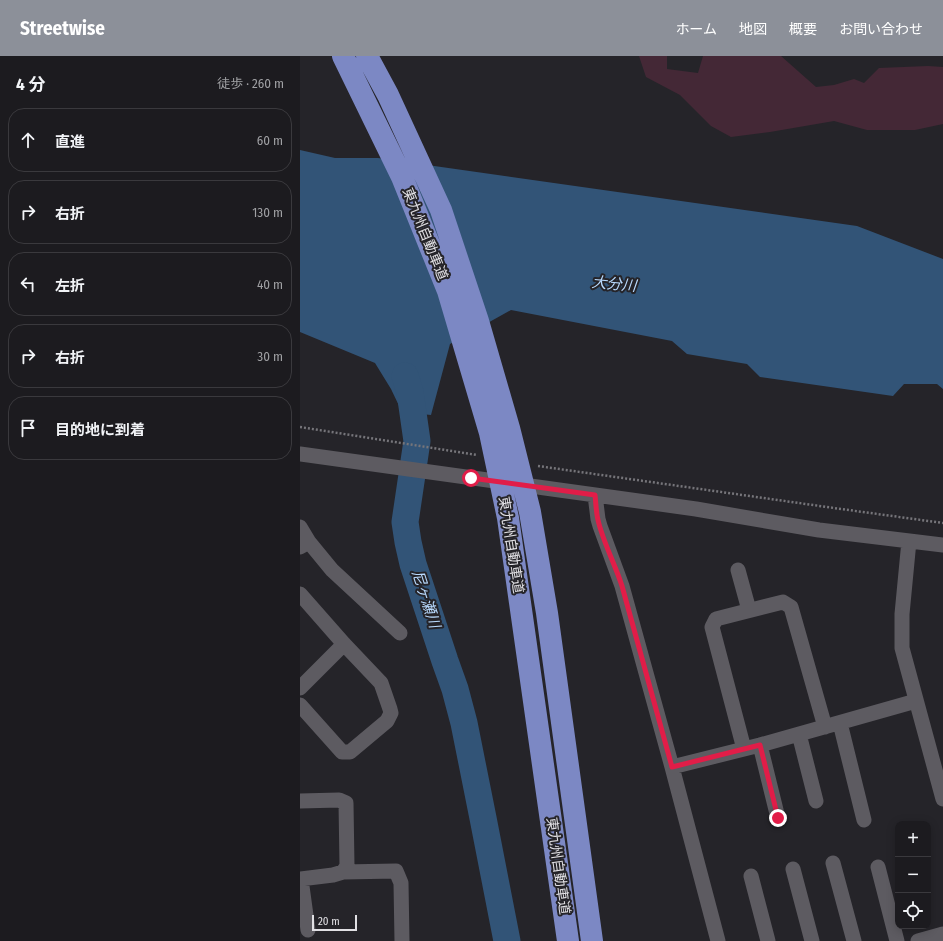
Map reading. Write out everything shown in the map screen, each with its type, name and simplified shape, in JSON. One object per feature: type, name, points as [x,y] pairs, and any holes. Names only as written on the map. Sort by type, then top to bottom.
[{"type":"highway","name":"東九州自動車道","points":[[343,56],[402,177],[448,291],[490,433],[508,518],[568,941]]},
{"type":"highway","name":"東九州自動車道","points":[[367,56],[388,95],[441,210],[478,321],[509,428],[530,512],[548,613],[592,941]]},
{"type":"street","points":[[300,454],[696,509],[819,530],[943,545]]},
{"type":"street","points":[[595,495],[598,519],[622,586],[718,941]]},
{"type":"street","points":[[300,527],[304,544],[400,633]]},
{"type":"street","points":[[909,541],[902,614],[902,648],[943,799]]},
{"type":"street","points":[[738,570],[749,610]]},
{"type":"street","points":[[300,594],[381,683],[391,713],[387,721],[350,752],[342,752],[300,704]]},
{"type":"street","points":[[744,749],[712,627],[716,619],[749,610],[783,602],[790,607],[825,727]]},
{"type":"street","points":[[300,688],[344,644]]},
{"type":"street","points":[[672,767],[760,745],[916,701]]},
{"type":"street","points":[[840,723],[864,820]]},
{"type":"street","points":[[799,734],[816,801]]},
{"type":"street","points":[[760,745],[778,818]]},
{"type":"street","points":[[300,800],[339,800],[346,803],[347,866],[343,872]]},
{"type":"street","points":[[833,863],[854,941]]},
{"type":"street","points":[[878,867],[897,941]]},
{"type":"street","points":[[793,869],[812,941]]},
{"type":"street","points":[[308,930],[300,879],[333,875],[343,872],[396,871],[401,883],[402,941]]},
{"type":"street","points":[[751,876],[768,941]]},
{"type":"street","points":[[918,941],[943,934]]},
{"type":"path","points":[[300,427],[483,456]]},
{"type":"path","points":[[536,465],[943,523]]},
{"type":"shaded area","points":[[639,56],[667,56],[667,69],[698,73],[703,56],[781,56],[816,87],[834,85],[854,79],[864,83],[879,68],[928,66],[943,67],[943,124],[915,130],[867,130],[834,121],[731,137],[711,126],[680,95],[646,77]]},
{"type":"water","name":"大分川","points":[[300,150],[335,158],[378,158],[857,226],[943,259],[943,389],[937,384],[904,384],[893,396],[760,377],[747,364],[687,354],[672,341],[511,310],[450,344],[431,415],[402,412],[391,389],[375,363],[300,332]]},
{"type":"waterway","name":"尼ヶ瀬川","points":[[405,376],[410,392],[417,441],[405,522],[408,542],[413,564],[455,689],[464,723],[507,941]]},
{"type":"route","points":[[471,478],[595,495],[598,519],[622,586],[672,767],[760,745],[778,818]]}]
